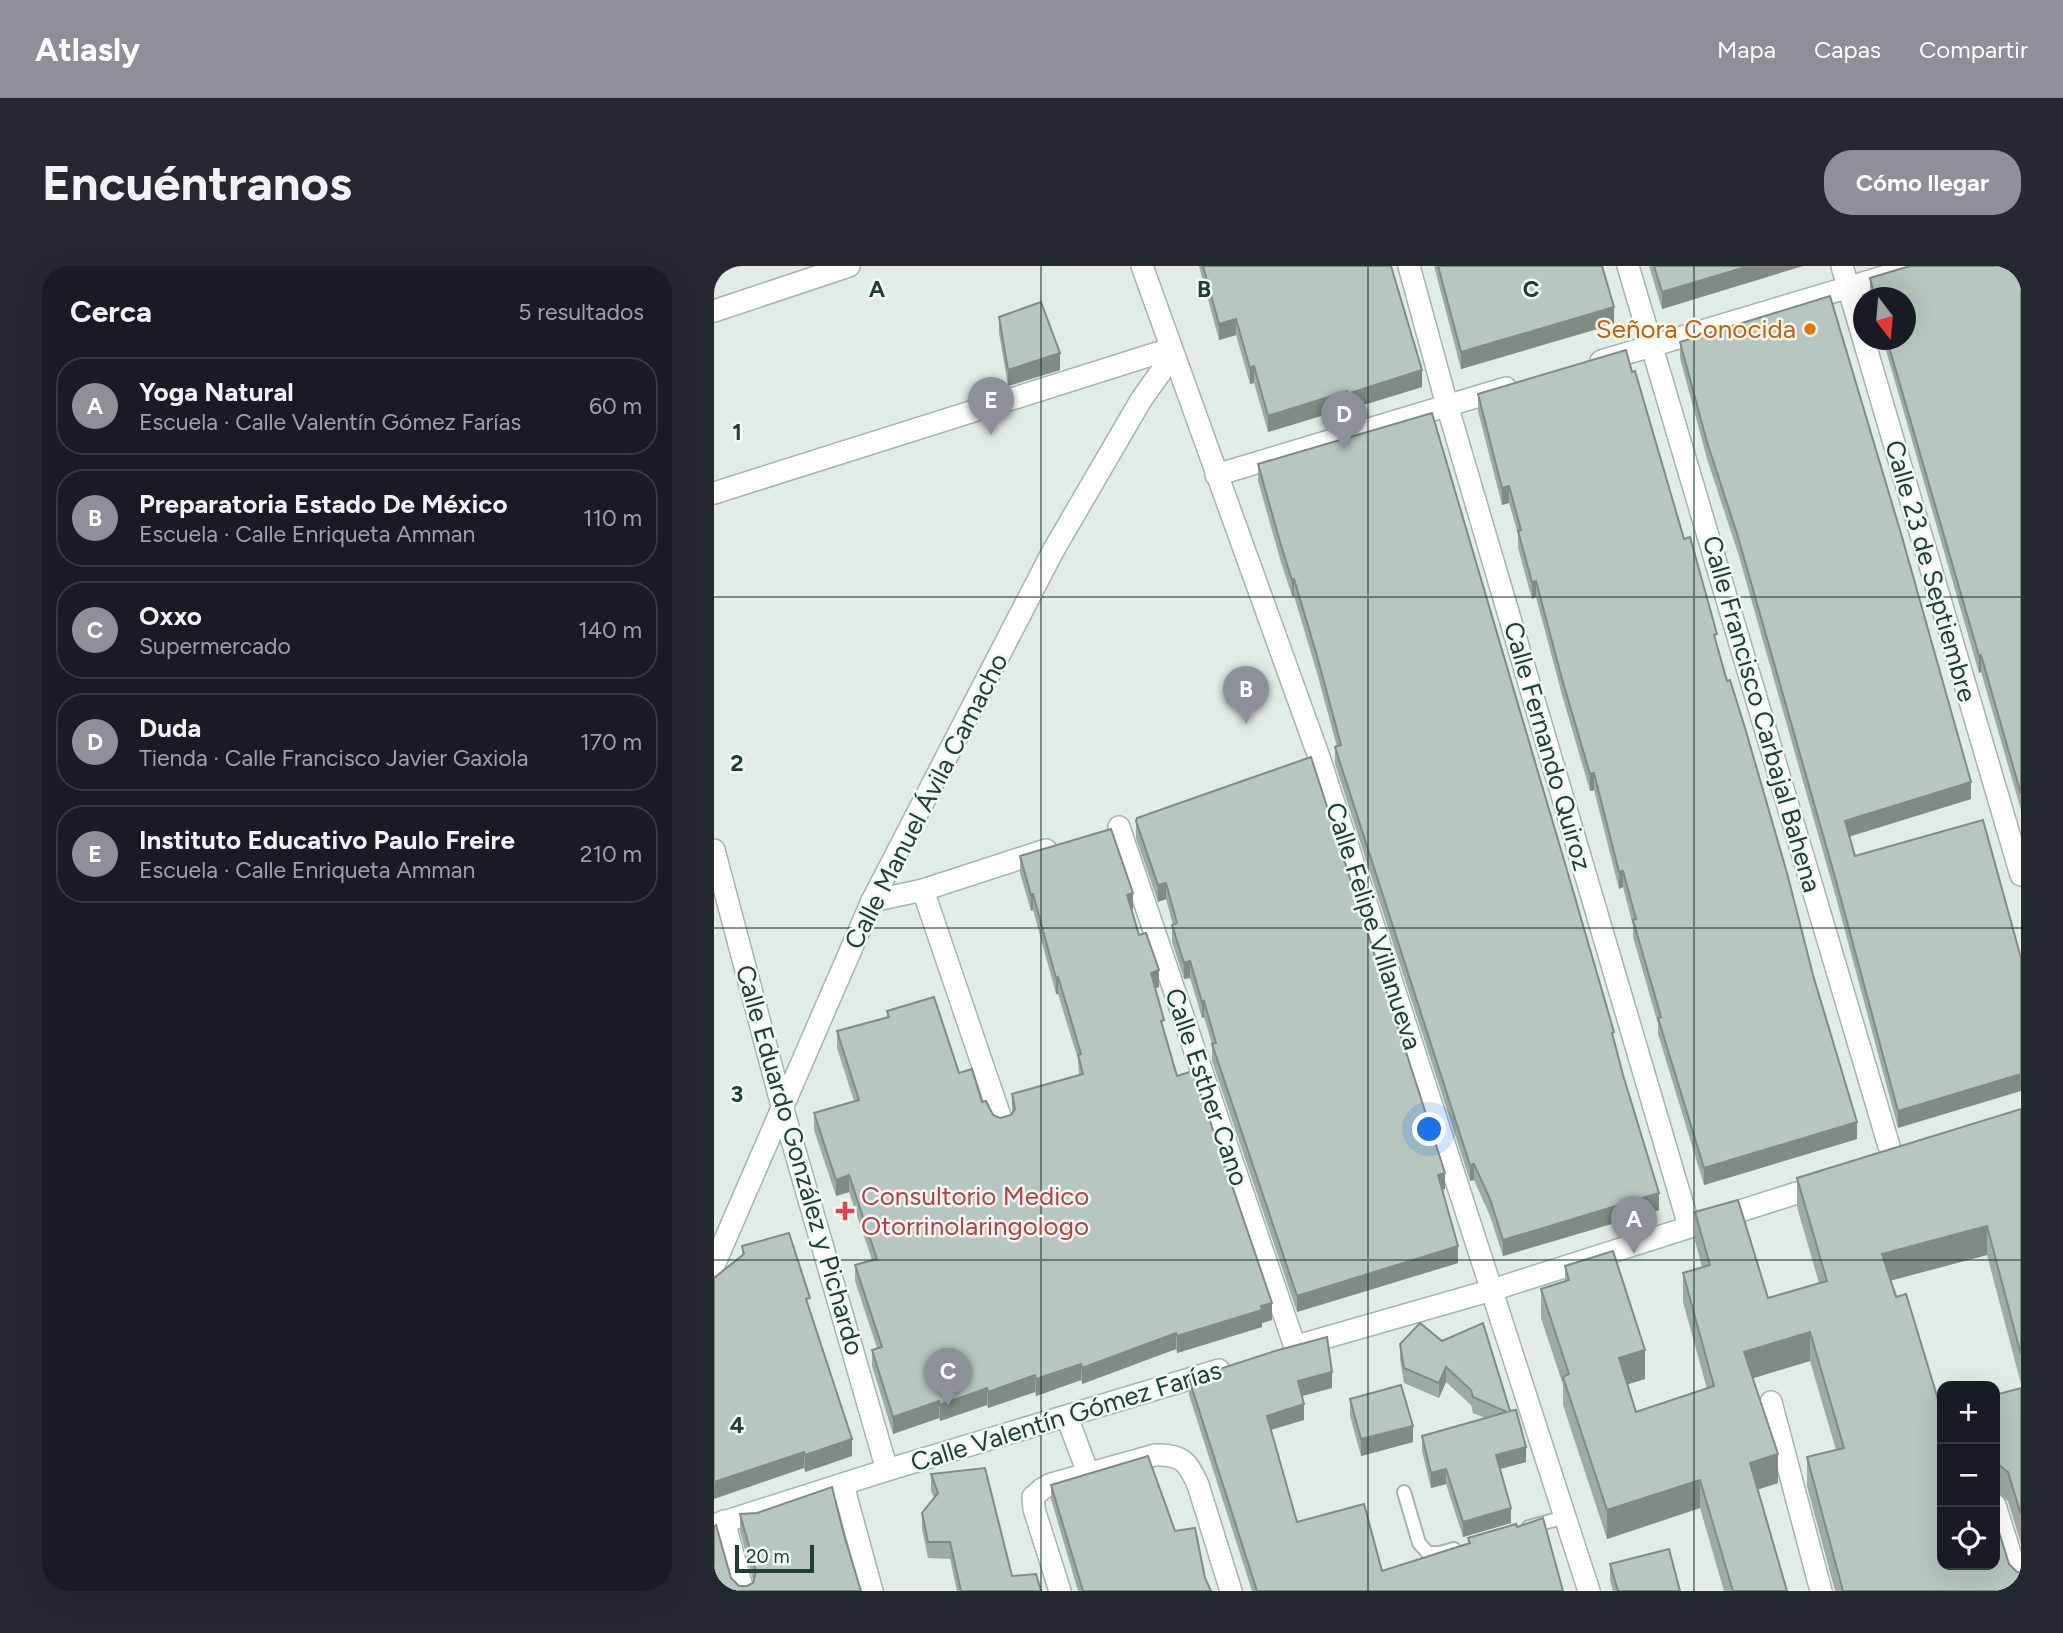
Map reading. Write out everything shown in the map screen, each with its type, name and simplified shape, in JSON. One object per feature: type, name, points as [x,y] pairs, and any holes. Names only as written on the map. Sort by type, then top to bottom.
[{"type":"street","points":[[714,311],[849,266]]},
{"type":"street","name":"Calle Felipe Villanueva","points":[[1142,266],[1319,757],[1589,1591]]},
{"type":"street","name":"Calle Fernando Quiroz","points":[[1409,266],[1447,405],[1689,1226]]},
{"type":"street","name":"Calle Francisco Carbajal Bahena","points":[[1628,266],[1894,1163]]},
{"type":"street","name":"Calle 23 de Septiembre","points":[[1842,266],[2021,875]]},
{"type":"street","points":[[1576,368],[1920,266]]},
{"type":"street","points":[[714,492],[1172,352]]},
{"type":"street","name":"Calle Manuel Ávila Camacho","points":[[714,1265],[872,901],[1053,551],[1172,352]]},
{"type":"street","points":[[1216,475],[1524,383]]},
{"type":"street","points":[[1294,766],[1319,757]]},
{"type":"street","name":"Calle Esther Cano","points":[[1144,818],[1112,829],[1296,1347]]},
{"type":"street","points":[[872,901],[923,890],[1067,844]]},
{"type":"street","name":"Calle Eduardo González y Pichardo","points":[[714,850],[782,1106],[887,1470]]},
{"type":"street","points":[[923,890],[1002,1122]]},
{"type":"street","points":[[1869,1171],[1919,1155]]},
{"type":"street","points":[[1270,1355],[1492,1290],[1843,1179]]},
{"type":"street","name":"Calle Valentín Gómez Farías","points":[[719,1523],[1232,1366]]},
{"type":"street","points":[[1771,1402],[1821,1591]]},
{"type":"street","points":[[1068,1416],[1088,1473]]},
{"type":"street","points":[[1060,1591],[1034,1509],[1034,1497],[1051,1484],[1155,1455],[1177,1457],[1191,1469],[1231,1591]]},
{"type":"street","points":[[843,1485],[872,1591]]},
{"type":"street","points":[[1996,1507],[2021,1588]]},
{"type":"street","points":[[719,1523],[743,1591]]},
{"type":"lane","points":[[1404,1492],[1419,1543],[1428,1553],[1440,1553],[1465,1546]]},
{"type":"lane","points":[[1513,1532],[1565,1517]]},
{"type":"building","points":[[1203,266],[1391,266],[1422,370],[1268,416],[1254,366],[1250,368],[1236,319],[1219,324]]},
{"type":"building","points":[[1438,266],[1602,266],[1614,307],[1461,352]]},
{"type":"building","points":[[1654,266],[1749,266],[1662,292]]},
{"type":"building","points":[[1910,266],[2021,266],[2021,794],[1890,350],[1916,350],[1916,287],[1872,287],[1870,278]]},
{"type":"building","points":[[1830,296],[1971,782],[1845,821],[1855,856],[1983,820],[2021,958],[2021,1074],[1898,1111],[1835,877],[1680,342]]},
{"type":"building","points":[[1041,302],[1060,353],[1008,370],[999,317]]},
{"type":"building","points":[[1626,350],[1632,372],[1635,371],[1684,539],[1690,537],[1727,681],[1730,680],[1745,728],[1813,975],[1857,1122],[1704,1168],[1658,1018],[1661,1017],[1633,920],[1636,919],[1623,871],[1619,872],[1594,773],[1590,774],[1536,581],[1532,582],[1509,486],[1502,488],[1478,394]]},
{"type":"building","points":[[1432,413],[1659,1193],[1503,1240],[1490,1199],[1474,1164],[1470,1165],[1335,747],[1341,745],[1317,656],[1258,464]]},
{"type":"building","points":[[1311,757],[1445,1173],[1438,1175],[1458,1246],[1297,1296],[1212,1044],[1216,1043],[1204,1001],[1202,1002],[1190,961],[1184,963],[1172,925],[1177,923],[1166,883],[1158,885],[1136,821],[1137,818]]},
{"type":"building","points":[[1111,829],[1133,893],[1127,895],[1139,935],[1146,933],[1159,970],[1151,973],[1177,1076],[1193,1071],[1272,1303],[1261,1306],[1262,1310],[1177,1336],[1176,1333],[1082,1368],[1081,1364],[1036,1379],[1035,1375],[988,1392],[987,1388],[940,1405],[939,1401],[893,1417],[872,1350],[882,1347],[855,1265],[877,1259],[849,1175],[836,1180],[814,1113],[859,1100],[837,1031],[889,1017],[887,1011],[934,997],[959,1073],[972,1069],[982,1102],[986,1101],[993,1115],[1000,1118],[1011,1115],[1015,1109],[1012,1094],[1083,1074],[1078,1055],[1081,1054],[1020,856]]},
{"type":"building","points":[[2021,1109],[2021,1355],[1987,1226],[1882,1254],[1896,1297],[1906,1294],[1937,1396],[1937,1570],[2000,1570],[2000,1535],[2009,1564],[2017,1572],[2021,1572],[2021,1591],[1843,1591],[1807,1457],[1844,1448],[1810,1332],[1744,1352],[1778,1454],[1750,1463],[1787,1591],[1733,1591],[1700,1480],[1607,1510],[1563,1377],[1569,1374],[1541,1289],[1569,1280],[1565,1266],[1613,1251],[1645,1350],[1619,1358],[1636,1412],[1714,1386],[1683,1273],[1710,1265],[1695,1212],[1738,1200],[1768,1298],[1827,1281],[1797,1178]]},
{"type":"building","points":[[789,1233],[810,1298],[806,1299],[852,1439],[714,1482],[714,1278],[744,1254],[742,1246]]},
{"type":"building","points":[[1420,1323],[1442,1341],[1483,1323],[1510,1411],[1516,1410],[1526,1447],[1496,1455],[1511,1508],[1463,1522],[1446,1469],[1431,1473],[1422,1436],[1507,1412],[1473,1397],[1471,1390],[1446,1367],[1439,1383],[1404,1368],[1400,1344]]},
{"type":"building","points":[[1327,1337],[1332,1372],[1298,1381],[1304,1404],[1267,1416],[1297,1522],[1364,1504],[1382,1571],[1470,1543],[1468,1538],[1543,1518],[1563,1591],[1257,1591],[1189,1379]]},
{"type":"building","points":[[1401,1385],[1413,1426],[1361,1439],[1350,1399]]},
{"type":"building","points":[[2021,1388],[2021,1515],[2008,1472],[2000,1466],[2000,1394]]},
{"type":"building","points":[[1148,1456],[1175,1531],[1195,1528],[1205,1578],[1211,1591],[1083,1591],[1051,1485]]},
{"type":"building","points":[[985,1468],[1012,1576],[1036,1574],[1041,1591],[961,1591],[950,1542],[928,1542],[922,1513],[938,1493],[931,1474]]},
{"type":"building","points":[[832,1487],[861,1591],[714,1591],[714,1526],[716,1525],[731,1578],[739,1586],[747,1586],[753,1583],[756,1571],[740,1514],[757,1513]]},
{"type":"building","points":[[1669,1549],[1680,1591],[1618,1591],[1610,1564]]},
{"type":"place","name":"Señora Conocida","points":[[1810,329]]},
{"type":"place","name":"Instituto Educativo Paulo Freire","points":[[991,435]]},
{"type":"place","name":"Duda","points":[[1344,449]]},
{"type":"place","name":"Preparatoria Estado De México","points":[[1246,724]]},
{"type":"place","name":"Consultorio Medico Otorrinolaringologo","points":[[845,1211]]},
{"type":"place","name":"Yoga Natural","points":[[1634,1254]]},
{"type":"place","name":"Oxxo","points":[[948,1406]]}]
